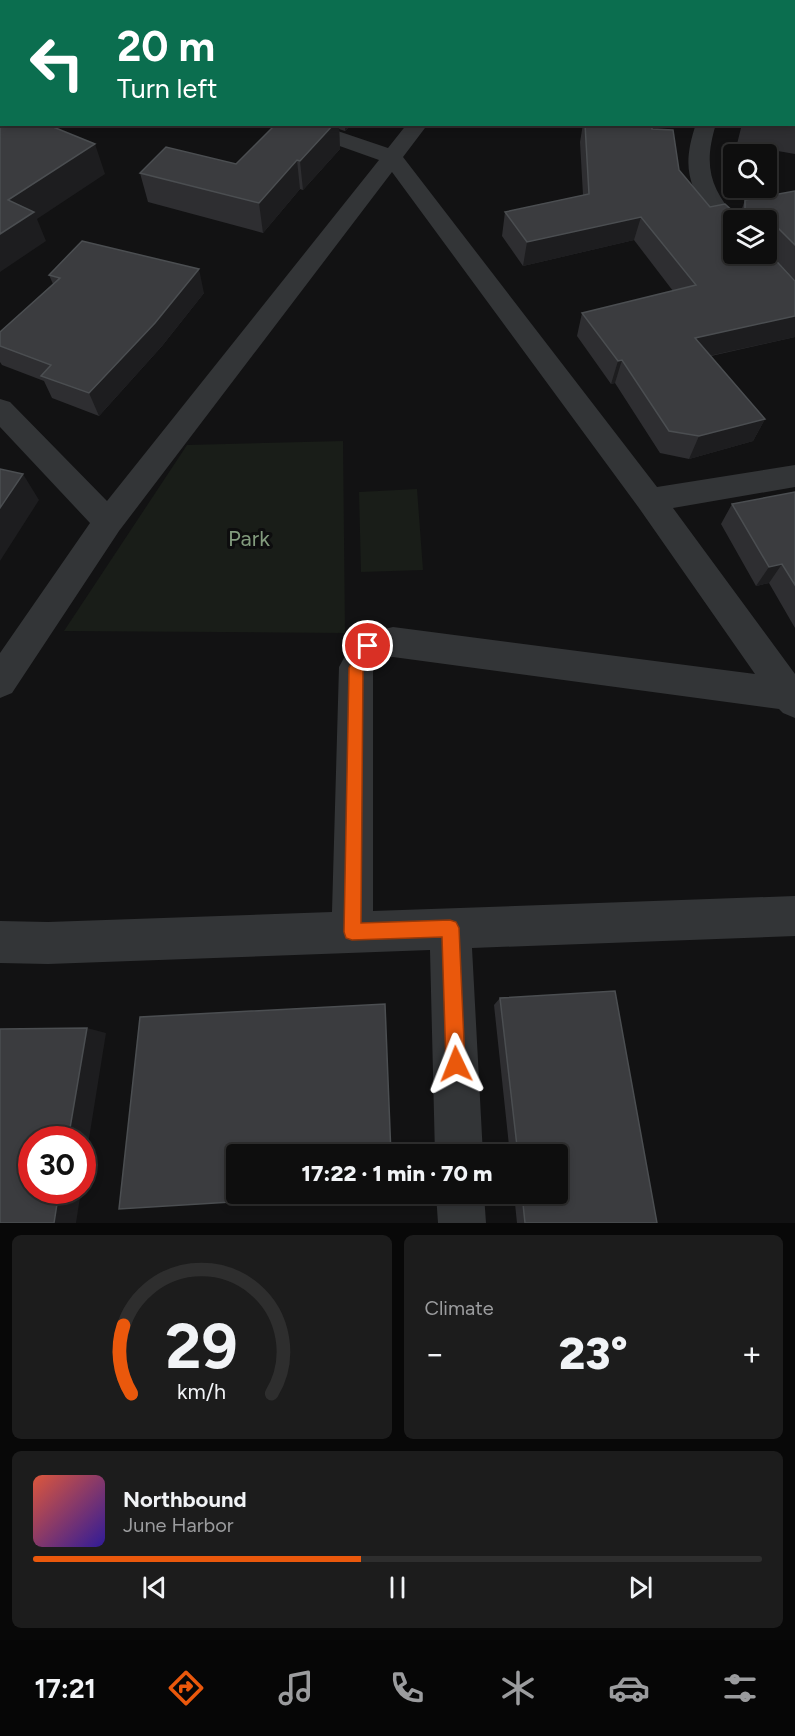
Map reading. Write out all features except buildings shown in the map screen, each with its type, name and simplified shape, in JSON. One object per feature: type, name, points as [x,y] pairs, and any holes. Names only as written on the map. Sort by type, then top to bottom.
[{"type":"street","points":[[302,126],[392,157],[650,500],[791,698]]},
{"type":"street","points":[[0,682],[108,522],[416,126]]},
{"type":"street","points":[[705,126],[698,146],[696,163],[702,184],[712,204],[723,217]]},
{"type":"street","points":[[0,410],[108,522]]},
{"type":"street","points":[[650,500],[795,476]]},
{"type":"street","points":[[352,932],[356,668],[368,646],[393,642],[791,698]]},
{"type":"street","points":[[0,942],[48,943],[795,916]]},
{"type":"street","points":[[450,928],[459,1144]]},
{"type":"street","points":[[461,1204],[462,1223]]},
{"type":"green space","name":"Park","points":[[343,441],[345,633],[64,631],[187,445]]},
{"type":"green space","points":[[417,489],[423,570],[361,572],[359,492]]},
{"type":"route","points":[[368,646],[356,668],[352,932],[450,928],[456,1064]]}]
